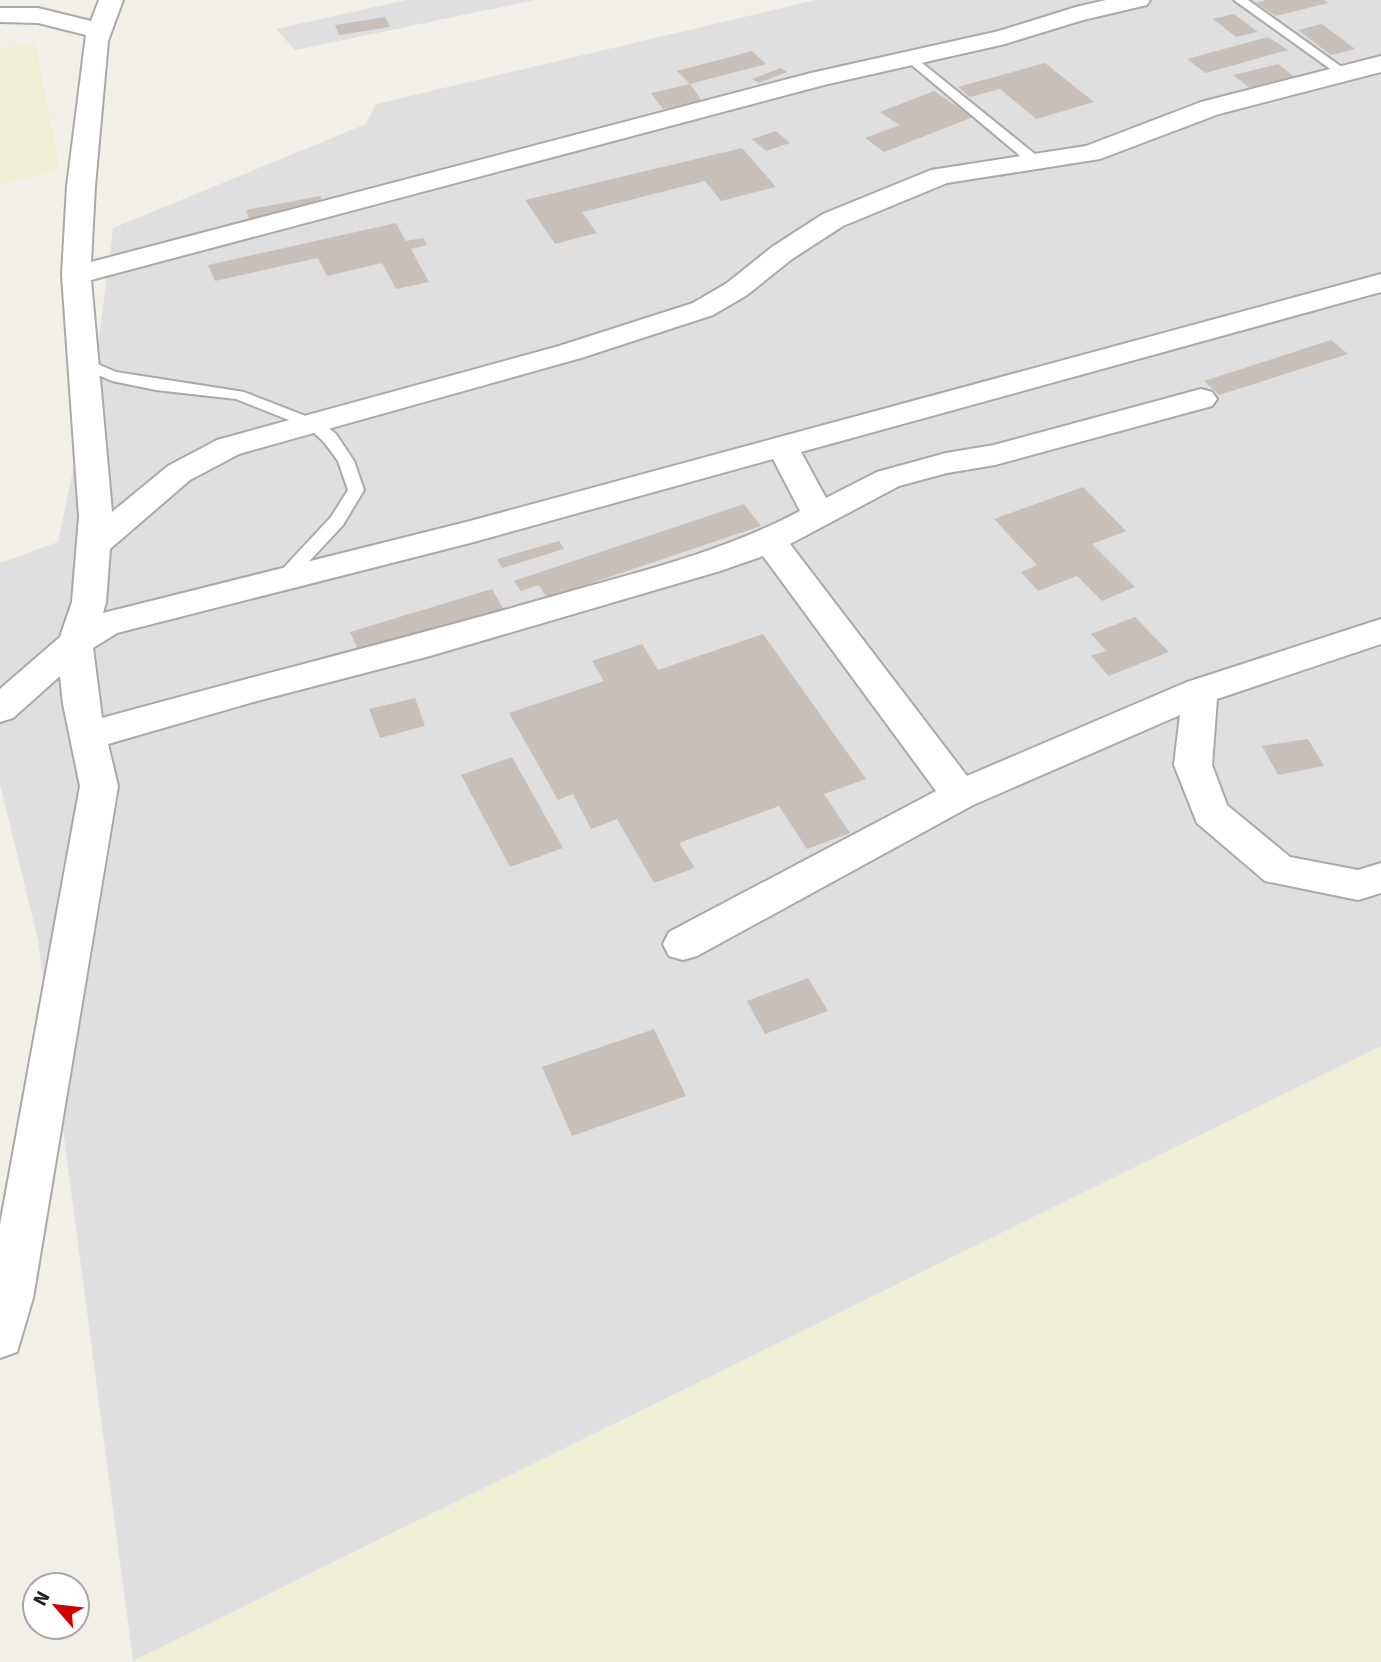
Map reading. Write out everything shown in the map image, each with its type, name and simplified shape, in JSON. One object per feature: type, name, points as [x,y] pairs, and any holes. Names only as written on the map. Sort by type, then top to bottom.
[{"type":"street","points":[[76,275],[820,78],[1005,37],[1076,14],[1138,0]]},
{"type":"street","points":[[0,15],[24,12],[76,23],[105,16],[89,104],[76,275],[96,542],[89,602],[75,643],[81,704],[99,786],[12,1285],[0,1336]]},
{"type":"street","points":[[96,542],[179,473],[228,447],[314,425],[660,325],[702,309],[737,289],[782,253],[833,220],[941,176],[1091,153],[1210,108],[1381,64]]},
{"type":"street","points":[[0,709],[75,643],[106,624],[470,532],[1381,284]]},
{"type":"street","points":[[88,736],[257,688],[430,644],[708,563],[770,541],[888,479],[946,463],[995,456],[1200,399]]},
{"type":"street","points":[[783,447],[820,516]]},
{"type":"street","points":[[770,541],[960,795]]},
{"type":"street","points":[[683,944],[960,795],[1200,691],[1381,631]]},
{"type":"street","points":[[1200,691],[1193,765],[1211,813],[1279,870],[1359,885],[1381,878]]},
{"type":"lane","points":[[1240,0],[1343,73]]},
{"type":"lane","points":[[911,58],[1036,162]]},
{"type":"lane","points":[[83,363],[111,376],[239,395],[314,425],[330,438],[346,461],[356,490],[337,521],[282,579]]},
{"type":"shaded area","points":[[406,0],[535,0],[295,50],[276,29]]},
{"type":"shaded area","points":[[816,0],[1381,0],[1381,1046],[133,1661],[38,940],[0,784],[0,563],[58,542],[96,361],[113,228],[366,124],[376,104]]},
{"type":"green space","points":[[35,42],[60,170],[0,185],[0,49]]},
{"type":"green space","points":[[1381,1046],[1381,1662],[133,1662],[133,1661]]},
{"type":"building","points":[[1266,0],[1324,0],[1328,3],[1276,16],[1256,3]]},
{"type":"building","points":[[1234,14],[1258,32],[1236,37],[1213,19]]},
{"type":"building","points":[[385,17],[390,27],[339,35],[335,25]]},
{"type":"building","points":[[1322,24],[1355,49],[1331,55],[1298,30]]},
{"type":"building","points":[[1268,37],[1288,50],[1205,73],[1187,59]]},
{"type":"building","points":[[752,51],[766,64],[690,84],[677,71]]},
{"type":"building","points":[[1045,63],[1094,102],[1036,119],[1000,89],[970,97],[958,87]]},
{"type":"building","points":[[1278,64],[1296,78],[1251,89],[1233,75]]},
{"type":"building","points":[[781,68],[787,72],[759,83],[752,79]]},
{"type":"building","points":[[690,84],[702,101],[663,109],[651,93]]},
{"type":"building","points":[[934,91],[973,117],[884,152],[865,138],[899,125],[880,112]]},
{"type":"building","points":[[776,131],[790,143],[766,151],[752,139]]},
{"type":"building","points":[[742,148],[776,187],[721,201],[705,181],[582,212],[597,233],[555,244],[525,200]]},
{"type":"building","points":[[320,196],[325,206],[250,221],[246,210]]},
{"type":"building","points":[[396,223],[406,241],[423,238],[427,245],[411,249],[429,282],[396,289],[382,263],[327,276],[318,258],[215,281],[208,265]]},
{"type":"building","points":[[1331,340],[1348,354],[1219,395],[1204,381]]},
{"type":"building","points":[[1083,487],[1126,531],[1092,544],[1135,587],[1102,601],[1077,576],[1038,591],[1021,572],[1037,565],[994,519]]},
{"type":"building","points":[[744,504],[761,526],[547,598],[539,585],[521,591],[514,581]]},
{"type":"building","points":[[559,541],[564,549],[502,568],[497,559]]},
{"type":"building","points":[[492,589],[505,612],[361,656],[350,632]]},
{"type":"building","points":[[1135,617],[1169,652],[1109,676],[1091,656],[1106,651],[1091,634]]},
{"type":"building","points":[[763,634],[866,779],[824,794],[850,833],[807,849],[779,806],[679,843],[695,868],[654,883],[617,819],[591,829],[573,794],[558,800],[509,713],[604,681],[592,661],[642,644],[658,670]]},
{"type":"building","points":[[415,698],[425,726],[380,738],[369,709]]},
{"type":"building","points":[[1308,739],[1324,766],[1278,775],[1262,746]]},
{"type":"building","points":[[512,757],[563,848],[510,867],[461,775]]},
{"type":"building","points":[[808,978],[828,1011],[765,1034],[747,1001]]},
{"type":"building","points":[[654,1029],[686,1096],[572,1136],[542,1067]]}]
